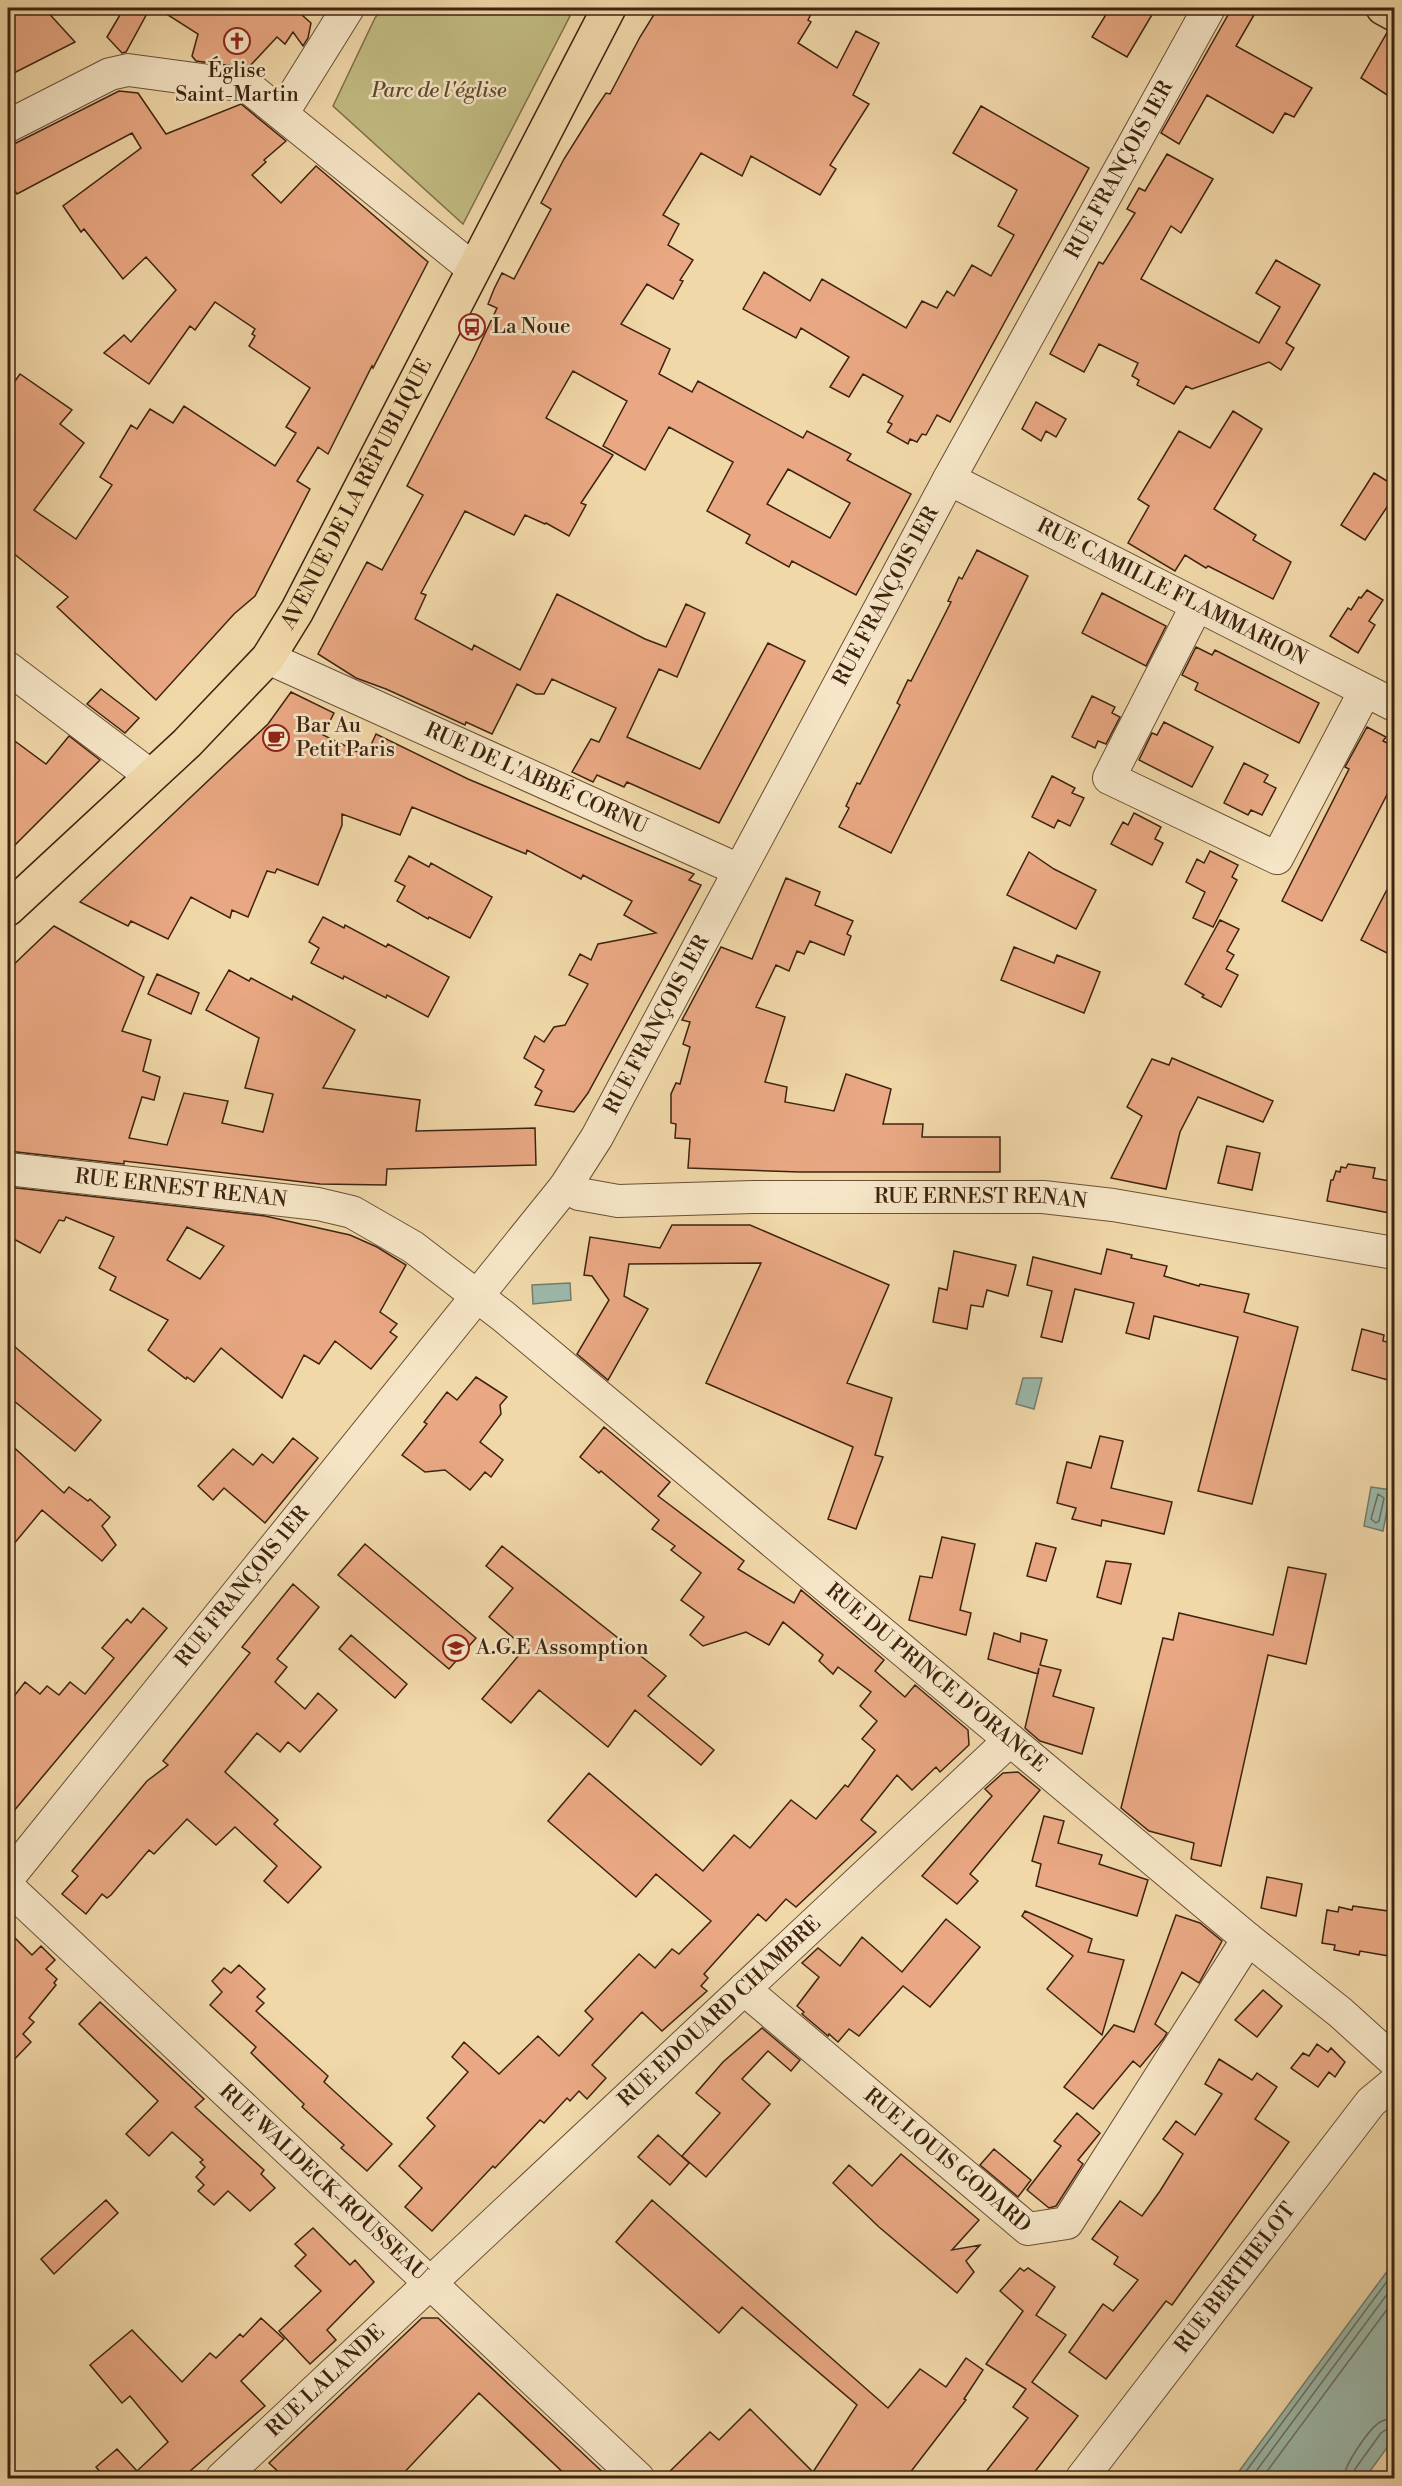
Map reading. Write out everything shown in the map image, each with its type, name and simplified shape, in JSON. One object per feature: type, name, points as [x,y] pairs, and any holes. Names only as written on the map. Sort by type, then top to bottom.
[{"type":"main road","points":[[1383,8],[1395,14]]},
{"type":"main road","name":"AVENUE DE LA RÉPUBLIQUE","points":[[8,909],[187,743],[268,658],[297,610],[604,9]]},
{"type":"street","points":[[282,114],[348,8]]},
{"type":"street","name":"RUE FRANÇOIS 1ER","points":[[8,1878],[565,1187],[597,1137],[949,479],[1209,8]]},
{"type":"street","points":[[8,126],[110,74],[128,70],[247,86],[472,268]]},
{"type":"street","name":"RUE CAMILLE FLAMMARION","points":[[949,479],[1395,705]]},
{"type":"street","points":[[1197,605],[1109,778],[1277,858],[1365,691]]},
{"type":"street","name":"RUE DE L'ABBÉ CORNU","points":[[268,658],[739,870]]},
{"type":"street","points":[[8,668],[150,776]]},
{"type":"street","name":"RUE ERNEST RENAN","points":[[8,1169],[318,1204],[352,1212],[413,1247],[478,1296]]},
{"type":"street","name":"RUE ERNEST RENAN","points":[[565,1187],[579,1194],[618,1201],[753,1197],[1043,1197],[1113,1205],[1395,1253]]},
{"type":"street","name":"RUE DU PRINCE D'ORANGE","points":[[478,1296],[1248,1939],[1341,2013],[1395,2061]]},
{"type":"street","name":"RUE EDOUARD CHAMBRE","points":[[430,2283],[1010,1740]]},
{"type":"street","name":"RUE WALDECK-ROUSSEAU","points":[[8,1887],[638,2478]]},
{"type":"street","name":"RUE LOUIS GODARD","points":[[744,1989],[1028,2229],[1067,2223],[1248,1939]]},
{"type":"street","name":"RUE BERTHELOT","points":[[1082,2478],[1371,2102],[1395,2083]]},
{"type":"street","name":"RUE LALANDE","points":[[222,2478],[430,2283]]},
{"type":"green space","name":"Parc de l'église","points":[[383,8],[556,8],[570,16],[463,224],[333,106],[375,18]]},
{"type":"water","points":[[570,1283],[571,1300],[533,1304],[532,1285]]},
{"type":"water","points":[[1023,1378],[1042,1378],[1034,1409],[1016,1404]]},
{"type":"water","points":[[1371,1487],[1391,1490],[1383,1531],[1364,1526]]},
{"type":"water","points":[[1394,2262],[1394,2438],[1365,2478],[1234,2478]]},
{"type":"building","points":[[8,8],[44,8],[75,42],[8,76]]},
{"type":"building","points":[[124,8],[150,8],[126,52],[122,53],[107,37]]},
{"type":"building","name":"Église Saint-Martin","points":[[157,8],[294,8],[311,23],[308,38],[303,46],[293,32],[285,44],[277,37],[248,68],[196,61],[192,56],[198,34]]},
{"type":"building","points":[[658,8],[814,8],[808,20],[811,22],[798,43],[837,68],[856,31],[879,43],[853,95],[869,104],[830,165],[836,169],[820,195],[751,156],[742,176],[701,153],[663,215],[679,224],[668,245],[693,260],[680,280],[683,281],[673,299],[647,284],[621,324],[670,349],[659,374],[692,392],[698,381],[803,438],[807,431],[851,454],[847,460],[911,494],[856,595],[792,561],[789,567],[746,543],[750,535],[707,511],[733,462],[669,427],[645,470],[603,446],[627,401],[573,371],[546,418],[613,455],[581,503],[586,505],[569,536],[546,523],[525,515],[514,535],[465,511],[421,593],[426,595],[415,619],[472,650],[474,645],[520,670],[557,594],[645,639],[666,647],[686,604],[705,613],[677,677],[659,669],[627,737],[700,769],[768,643],[805,661],[719,823],[627,782],[624,787],[597,775],[593,782],[572,772],[591,739],[599,742],[616,708],[552,679],[544,694],[536,694],[517,684],[492,734],[466,722],[465,725],[356,678],[318,654],[367,562],[382,570],[423,495],[407,486],[497,308],[488,304],[494,289],[502,273],[514,279],[551,209],[541,203],[564,159],[596,108],[606,93],[610,94]],"holes":[[[788,469],[850,503],[830,538],[767,504]]]},
{"type":"building","points":[[1110,8],[1156,8],[1127,57],[1092,37]]},
{"type":"building","points":[[1232,8],[1258,8],[1236,46],[1312,88],[1294,117],[1285,113],[1273,133],[1207,95],[1179,144],[1161,133]]},
{"type":"building","points":[[1388,31],[1395,33],[1395,100],[1361,78]]},
{"type":"building","points":[[119,91],[138,93],[166,134],[241,104],[286,141],[264,160],[266,162],[252,175],[281,203],[316,166],[428,262],[328,454],[318,447],[297,481],[310,489],[255,596],[234,614],[156,700],[57,607],[68,597],[8,549],[8,391],[20,374],[72,410],[60,424],[84,443],[34,510],[76,539],[112,485],[100,477],[131,425],[137,429],[150,409],[173,423],[184,406],[275,466],[296,433],[286,427],[310,388],[249,346],[255,336],[252,334],[255,329],[215,302],[195,330],[190,326],[149,384],[104,353],[124,335],[131,342],[176,290],[146,257],[123,279],[84,229],[81,232],[63,206],[141,148],[132,133],[17,194],[15,191],[8,195],[8,147]]},
{"type":"building","points":[[981,106],[1089,168],[950,422],[937,415],[926,435],[922,434],[917,442],[910,439],[908,444],[887,432],[892,424],[888,422],[903,396],[863,374],[849,397],[830,387],[849,357],[801,328],[796,338],[743,309],[764,272],[810,301],[822,279],[906,328],[922,301],[937,308],[947,291],[954,296],[972,265],[991,276],[1014,235],[998,226],[1017,190],[953,153]]},
{"type":"building","points":[[1167,154],[1213,179],[1181,233],[1171,226],[1141,279],[1259,343],[1280,307],[1256,293],[1276,260],[1320,285],[1286,343],[1294,348],[1281,370],[1269,362],[1192,389],[1186,386],[1174,404],[1137,385],[1139,380],[1132,376],[1138,363],[1099,344],[1084,372],[1050,354],[1099,262],[1103,264],[1135,213],[1127,209],[1139,188],[1145,191]]},
{"type":"building","points":[[1036,402],[1066,419],[1056,437],[1046,431],[1041,441],[1022,429]]},
{"type":"building","points":[[1233,411],[1262,429],[1214,509],[1256,535],[1253,540],[1291,562],[1273,599],[1208,566],[1206,568],[1185,555],[1175,571],[1128,543],[1149,506],[1138,499],[1179,431],[1210,448]]},
{"type":"building","points":[[1374,473],[1395,486],[1395,495],[1365,540],[1341,525]]},
{"type":"building","points":[[977,550],[1028,576],[891,853],[839,827],[849,808],[846,806],[857,783],[860,784],[900,705],[897,703],[908,680],[911,681],[951,602],[948,601],[959,577],[962,579]]},
{"type":"building","points":[[1367,590],[1383,600],[1369,621],[1375,625],[1358,653],[1330,636],[1348,608],[1351,610],[1359,597],[1361,598]]},
{"type":"building","points":[[1102,593],[1166,626],[1146,666],[1082,633]]},
{"type":"building","points":[[1196,647],[1212,655],[1215,650],[1319,703],[1299,743],[1195,690],[1198,683],[1182,675]]},
{"type":"building","points":[[101,689],[139,718],[125,733],[87,704]]},
{"type":"building","points":[[291,692],[334,713],[323,735],[366,756],[376,734],[468,779],[694,874],[689,880],[701,885],[588,1093],[574,1112],[535,1105],[542,1091],[535,1087],[544,1070],[524,1058],[535,1036],[544,1042],[554,1027],[565,1025],[588,984],[569,975],[580,954],[591,960],[598,944],[656,933],[624,915],[632,901],[583,875],[581,879],[527,850],[526,854],[412,807],[400,835],[342,814],[342,825],[318,885],[277,869],[275,873],[267,871],[248,917],[232,910],[230,918],[191,897],[168,939],[131,921],[128,926],[80,902],[268,724]]},
{"type":"building","points":[[1092,696],[1115,707],[1112,713],[1120,717],[1106,744],[1098,741],[1095,748],[1072,737]]},
{"type":"building","points":[[1164,722],[1213,747],[1192,787],[1139,760],[1152,733],[1157,735]]},
{"type":"building","points":[[1367,727],[1386,737],[1383,741],[1395,747],[1395,779],[1322,921],[1282,901],[1349,769],[1345,767]]},
{"type":"building","points":[[8,736],[46,764],[69,736],[100,760],[8,852]]},
{"type":"building","points":[[1244,763],[1268,775],[1264,782],[1276,788],[1262,815],[1251,810],[1248,815],[1224,803]]},
{"type":"building","points":[[1052,776],[1075,788],[1072,793],[1084,798],[1070,826],[1058,820],[1054,828],[1032,817]]},
{"type":"building","points":[[1134,813],[1161,827],[1155,839],[1163,843],[1152,865],[1111,844],[1123,822],[1128,825]]},
{"type":"building","points":[[1210,851],[1238,865],[1232,877],[1237,880],[1213,927],[1193,918],[1205,892],[1186,882],[1197,859],[1204,863]]},
{"type":"building","points":[[1029,852],[1054,869],[1096,890],[1076,929],[1007,895]]},
{"type":"building","points":[[409,856],[429,867],[431,863],[492,897],[470,938],[429,917],[428,919],[397,901],[405,886],[395,881]]},
{"type":"building","points":[[1395,874],[1395,957],[1361,940]]},
{"type":"building","points":[[786,878],[820,892],[815,905],[853,921],[847,934],[851,936],[844,955],[810,941],[804,954],[797,951],[789,971],[776,965],[756,1007],[785,1017],[765,1082],[787,1087],[785,1102],[834,1111],[846,1074],[891,1089],[883,1124],[923,1124],[922,1137],[1000,1137],[1000,1172],[800,1172],[688,1168],[690,1139],[675,1138],[676,1124],[671,1123],[671,1094],[676,1083],[680,1084],[690,1047],[683,1044],[690,1022],[682,1020],[721,947],[752,959]]},
{"type":"building","points":[[323,917],[344,928],[345,925],[386,947],[388,944],[449,977],[428,1017],[387,995],[386,998],[344,976],[343,979],[311,963],[319,948],[309,942]]},
{"type":"building","points":[[1220,920],[1239,929],[1227,951],[1234,955],[1226,969],[1238,975],[1221,1007],[1202,997],[1204,995],[1185,984]]},
{"type":"building","points":[[54,926],[144,977],[122,1031],[151,1040],[143,1071],[160,1077],[154,1100],[142,1097],[129,1138],[167,1145],[184,1093],[228,1101],[222,1123],[263,1132],[273,1094],[245,1088],[259,1038],[206,1010],[229,970],[249,981],[251,978],[292,1000],[293,996],[355,1030],[323,1088],[420,1100],[416,1131],[535,1128],[536,1165],[387,1169],[386,1185],[320,1184],[124,1161],[124,1164],[8,1151],[8,970]]},
{"type":"building","points":[[1014,947],[1054,963],[1057,955],[1100,972],[1084,1013],[1001,980]]},
{"type":"building","points":[[157,974],[199,993],[191,1014],[148,994]]},
{"type":"building","points":[[1172,1058],[1273,1101],[1263,1122],[1198,1097],[1180,1132],[1166,1189],[1111,1178],[1142,1116],[1127,1107],[1152,1059],[1169,1065]]},
{"type":"building","points":[[1227,1146],[1260,1153],[1252,1190],[1218,1183]]},
{"type":"building","points":[[1348,1164],[1375,1168],[1373,1178],[1395,1182],[1395,1214],[1327,1201],[1331,1180],[1336,1171],[1340,1172],[1341,1167],[1346,1168]]},
{"type":"building","points":[[8,1187],[265,1216],[350,1235],[377,1247],[406,1265],[380,1312],[397,1324],[390,1332],[397,1337],[371,1369],[335,1341],[319,1364],[304,1355],[282,1398],[221,1348],[194,1382],[187,1377],[186,1379],[148,1350],[168,1320],[110,1290],[116,1277],[99,1268],[114,1237],[66,1217],[64,1221],[59,1220],[40,1253],[8,1236]],"holes":[[[187,1227],[224,1246],[200,1279],[167,1260]]]},
{"type":"building","points":[[672,1225],[750,1225],[889,1285],[847,1383],[892,1398],[875,1455],[883,1457],[856,1529],[828,1519],[853,1447],[706,1383],[761,1263],[629,1264],[624,1296],[648,1309],[608,1380],[577,1354],[609,1300],[592,1276],[584,1275],[590,1237],[660,1248]]},
{"type":"building","points":[[1107,1249],[1132,1255],[1131,1258],[1167,1266],[1164,1276],[1199,1286],[1200,1284],[1249,1294],[1244,1312],[1298,1327],[1252,1504],[1198,1491],[1238,1337],[1154,1316],[1149,1339],[1126,1333],[1134,1303],[1075,1289],[1062,1342],[1041,1337],[1052,1291],[1027,1285],[1033,1257],[1101,1274]]},
{"type":"building","points":[[954,1251],[1016,1265],[1008,1296],[987,1290],[983,1307],[971,1305],[967,1329],[933,1322],[939,1288],[947,1290]]},
{"type":"building","points":[[1362,1329],[1384,1335],[1383,1341],[1395,1344],[1395,1382],[1352,1370]]},
{"type":"building","points":[[8,1341],[101,1420],[75,1451],[8,1396]]},
{"type":"building","points":[[476,1377],[507,1397],[500,1405],[501,1414],[480,1442],[503,1460],[491,1477],[485,1472],[470,1490],[445,1470],[425,1472],[402,1455],[427,1424],[424,1422],[447,1392],[457,1400]]},
{"type":"building","points":[[604,1427],[670,1482],[658,1496],[744,1561],[738,1569],[794,1603],[801,1590],[884,1660],[875,1671],[905,1697],[915,1685],[968,1730],[969,1745],[940,1772],[936,1767],[912,1790],[897,1775],[861,1820],[876,1832],[796,1907],[786,1899],[766,1921],[758,1914],[704,1974],[708,1978],[701,1986],[707,1991],[662,2031],[642,2012],[592,2065],[606,2078],[587,2099],[579,2091],[570,2101],[567,2098],[544,2123],[540,2120],[432,2231],[405,2207],[422,2188],[399,2166],[435,2126],[427,2118],[468,2072],[452,2057],[464,2042],[499,2074],[538,2036],[559,2056],[593,2019],[585,2011],[639,1954],[655,1968],[672,1949],[679,1954],[711,1921],[656,1874],[636,1897],[548,1821],[589,1773],[703,1871],[734,1835],[750,1848],[791,1800],[816,1819],[845,1785],[848,1787],[875,1750],[862,1739],[877,1721],[860,1706],[871,1692],[838,1667],[833,1674],[819,1661],[823,1655],[783,1622],[769,1645],[746,1632],[703,1646],[690,1635],[704,1617],[681,1600],[701,1573],[671,1550],[675,1546],[652,1529],[659,1520],[601,1471],[599,1473],[580,1457]]},
{"type":"building","points":[[1100,1436],[1123,1441],[1111,1488],[1172,1502],[1164,1534],[1102,1520],[1101,1526],[1072,1519],[1076,1508],[1057,1503],[1067,1462],[1091,1468]]},
{"type":"building","points":[[293,1438],[318,1458],[265,1523],[224,1488],[213,1500],[198,1486],[233,1449],[253,1465],[262,1454],[273,1463]]},
{"type":"building","points":[[8,1442],[64,1493],[69,1487],[88,1501],[90,1499],[110,1517],[102,1526],[116,1545],[102,1561],[42,1510],[8,1551]]},
{"type":"building","points":[[942,1537],[975,1544],[960,1610],[971,1613],[966,1635],[909,1620],[920,1576],[932,1578]]},
{"type":"building","points":[[1036,1543],[1056,1548],[1046,1581],[1027,1576]]},
{"type":"building","points":[[365,1544],[476,1638],[449,1669],[338,1575]]},
{"type":"building","points":[[502,1546],[666,1676],[648,1696],[714,1750],[701,1765],[635,1710],[608,1747],[539,1690],[511,1723],[482,1699],[525,1648],[489,1617],[513,1588],[486,1566]]},
{"type":"building","points":[[1106,1561],[1131,1564],[1121,1604],[1097,1597]]},
{"type":"building","points":[[1288,1567],[1326,1574],[1306,1664],[1268,1655],[1221,1866],[1191,1859],[1194,1843],[1149,1831],[1121,1808],[1163,1638],[1173,1640],[1179,1613],[1273,1635]]},
{"type":"building","points":[[293,1584],[319,1607],[277,1659],[287,1667],[275,1682],[305,1709],[318,1693],[337,1710],[300,1752],[288,1742],[280,1752],[257,1733],[225,1772],[278,1820],[274,1824],[321,1867],[288,1903],[264,1881],[277,1866],[235,1827],[216,1845],[187,1819],[154,1854],[149,1850],[111,1895],[107,1898],[102,1894],[86,1914],[62,1894],[78,1876],[72,1871],[147,1781],[168,1765],[163,1761],[250,1653],[242,1647]]},
{"type":"building","points":[[143,1608],[167,1628],[8,1818],[8,1704],[25,1682],[40,1694],[47,1686],[59,1695],[70,1682],[85,1694],[114,1658],[102,1648],[127,1619],[131,1623]]},
{"type":"building","points":[[994,1633],[1020,1642],[1021,1633],[1047,1640],[1040,1665],[1061,1670],[1053,1696],[1094,1708],[1082,1754],[1040,1741],[1025,1728],[1038,1674],[988,1659]]},
{"type":"building","points":[[351,1635],[407,1684],[395,1698],[339,1649]]},
{"type":"building","points":[[1018,1772],[1040,1790],[970,1874],[978,1881],[957,1904],[922,1876],[992,1796],[985,1789],[1003,1773]]},
{"type":"building","points":[[1044,1816],[1064,1821],[1058,1843],[1102,1855],[1099,1864],[1148,1880],[1137,1916],[1036,1886],[1041,1864],[1032,1861]]},
{"type":"building","points":[[1267,1877],[1302,1884],[1296,1916],[1261,1908]]},
{"type":"building","points":[[1353,1906],[1395,1912],[1395,1957],[1360,1951],[1359,1955],[1334,1950],[1335,1945],[1322,1943],[1327,1910],[1338,1912],[1339,1907],[1352,1910]]},
{"type":"building","points":[[1025,1911],[1092,1939],[1088,1952],[1124,1960],[1102,2035],[1047,1989],[1073,1956],[1022,1916]]},
{"type":"building","points":[[1176,1915],[1200,1923],[1222,1941],[1199,1983],[1182,1972],[1155,2024],[1167,2033],[1164,2038],[1140,2067],[1133,2061],[1093,2109],[1064,2087],[1114,2025],[1134,2032]]},
{"type":"building","points":[[946,1919],[980,1947],[930,2007],[903,1986],[859,2036],[849,2029],[838,2042],[802,2014],[804,2012],[797,2006],[819,1977],[802,1963],[818,1948],[840,1966],[862,1937],[902,1972]]},
{"type":"building","points":[[8,1931],[32,1955],[41,1946],[55,1960],[46,1969],[57,1979],[54,1983],[56,1985],[29,2018],[34,2022],[23,2034],[31,2042],[8,2066]]},
{"type":"building","points":[[239,1965],[265,1989],[257,1997],[264,2003],[256,2011],[328,2076],[324,2082],[392,2144],[367,2171],[341,2148],[344,2145],[302,2107],[304,2104],[251,2053],[256,2047],[210,2005],[222,1992],[212,1981],[224,1968],[231,1973]]},
{"type":"building","points":[[1263,1990],[1282,2006],[1257,2037],[1235,2020]]},
{"type":"building","points":[[100,2002],[204,2099],[195,2107],[264,2170],[261,2174],[275,2188],[250,2211],[228,2191],[214,2205],[198,2191],[204,2185],[196,2177],[205,2167],[200,2162],[203,2160],[172,2132],[149,2156],[126,2134],[158,2101],[79,2024]]},
{"type":"building","points":[[762,2028],[800,2060],[791,2071],[768,2051],[742,2079],[770,2104],[706,2177],[682,2156],[720,2113],[696,2093],[723,2062]]},
{"type":"building","points":[[1317,2044],[1328,2052],[1331,2048],[1345,2062],[1335,2077],[1329,2072],[1318,2087],[1291,2068],[1303,2053],[1309,2056]]},
{"type":"building","points":[[1219,2059],[1252,2080],[1257,2073],[1277,2087],[1255,2119],[1289,2142],[1172,2305],[1166,2301],[1106,2379],[1069,2352],[1103,2304],[1113,2311],[1138,2280],[1114,2264],[1118,2257],[1092,2239],[1120,2201],[1142,2216],[1160,2191],[1183,2154],[1163,2139],[1176,2121],[1195,2135],[1222,2094],[1205,2084]]},
{"type":"building","points":[[1077,2113],[1100,2133],[1078,2160],[1083,2164],[1056,2206],[1049,2208],[1027,2190],[1061,2146],[1054,2141]]},
{"type":"building","points":[[658,2135],[689,2163],[670,2185],[638,2157]]},
{"type":"building","points":[[994,2149],[1031,2180],[1018,2197],[980,2165]]},
{"type":"building","points":[[901,2154],[979,2220],[952,2250],[980,2245],[966,2261],[974,2272],[957,2293],[879,2227],[833,2183],[849,2165],[872,2186]]},
{"type":"building","points":[[106,2200],[118,2213],[54,2274],[41,2259]]},
{"type":"building","points":[[652,2200],[888,2408],[920,2369],[946,2387],[966,2358],[983,2370],[964,2399],[966,2400],[906,2478],[663,2478],[710,2432],[719,2440],[750,2409],[813,2472],[857,2405],[742,2307],[719,2333],[616,2242]]},
{"type":"building","points":[[313,2228],[350,2265],[355,2260],[374,2282],[327,2330],[336,2340],[310,2364],[279,2331],[321,2291],[295,2266],[306,2255],[295,2244]]},
{"type":"building","points":[[1020,2268],[1024,2271],[1028,2268],[1055,2287],[1036,2315],[1066,2335],[1032,2382],[1078,2416],[1030,2478],[981,2478],[1028,2418],[1013,2407],[1026,2389],[986,2364],[1023,2311],[1000,2291]]},
{"type":"building","points":[[261,2318],[284,2339],[241,2381],[265,2406],[182,2478],[105,2478],[96,2467],[117,2449],[137,2471],[168,2442],[130,2396],[122,2403],[90,2365],[132,2330],[182,2382],[210,2353],[216,2358],[240,2334],[243,2337]]},
{"type":"building","points":[[422,2318],[438,2318],[609,2478],[569,2478],[479,2393],[399,2478],[285,2478],[269,2463]]},
{"type":"place","name":"Église Saint-Martin","points":[[237,41]]},
{"type":"place","name":"La Noue","points":[[472,327]]},
{"type":"place","name":"Bar Au Petit Paris","points":[[276,738]]},
{"type":"place","name":"A.G.E Assomption","points":[[456,1648]]}]
